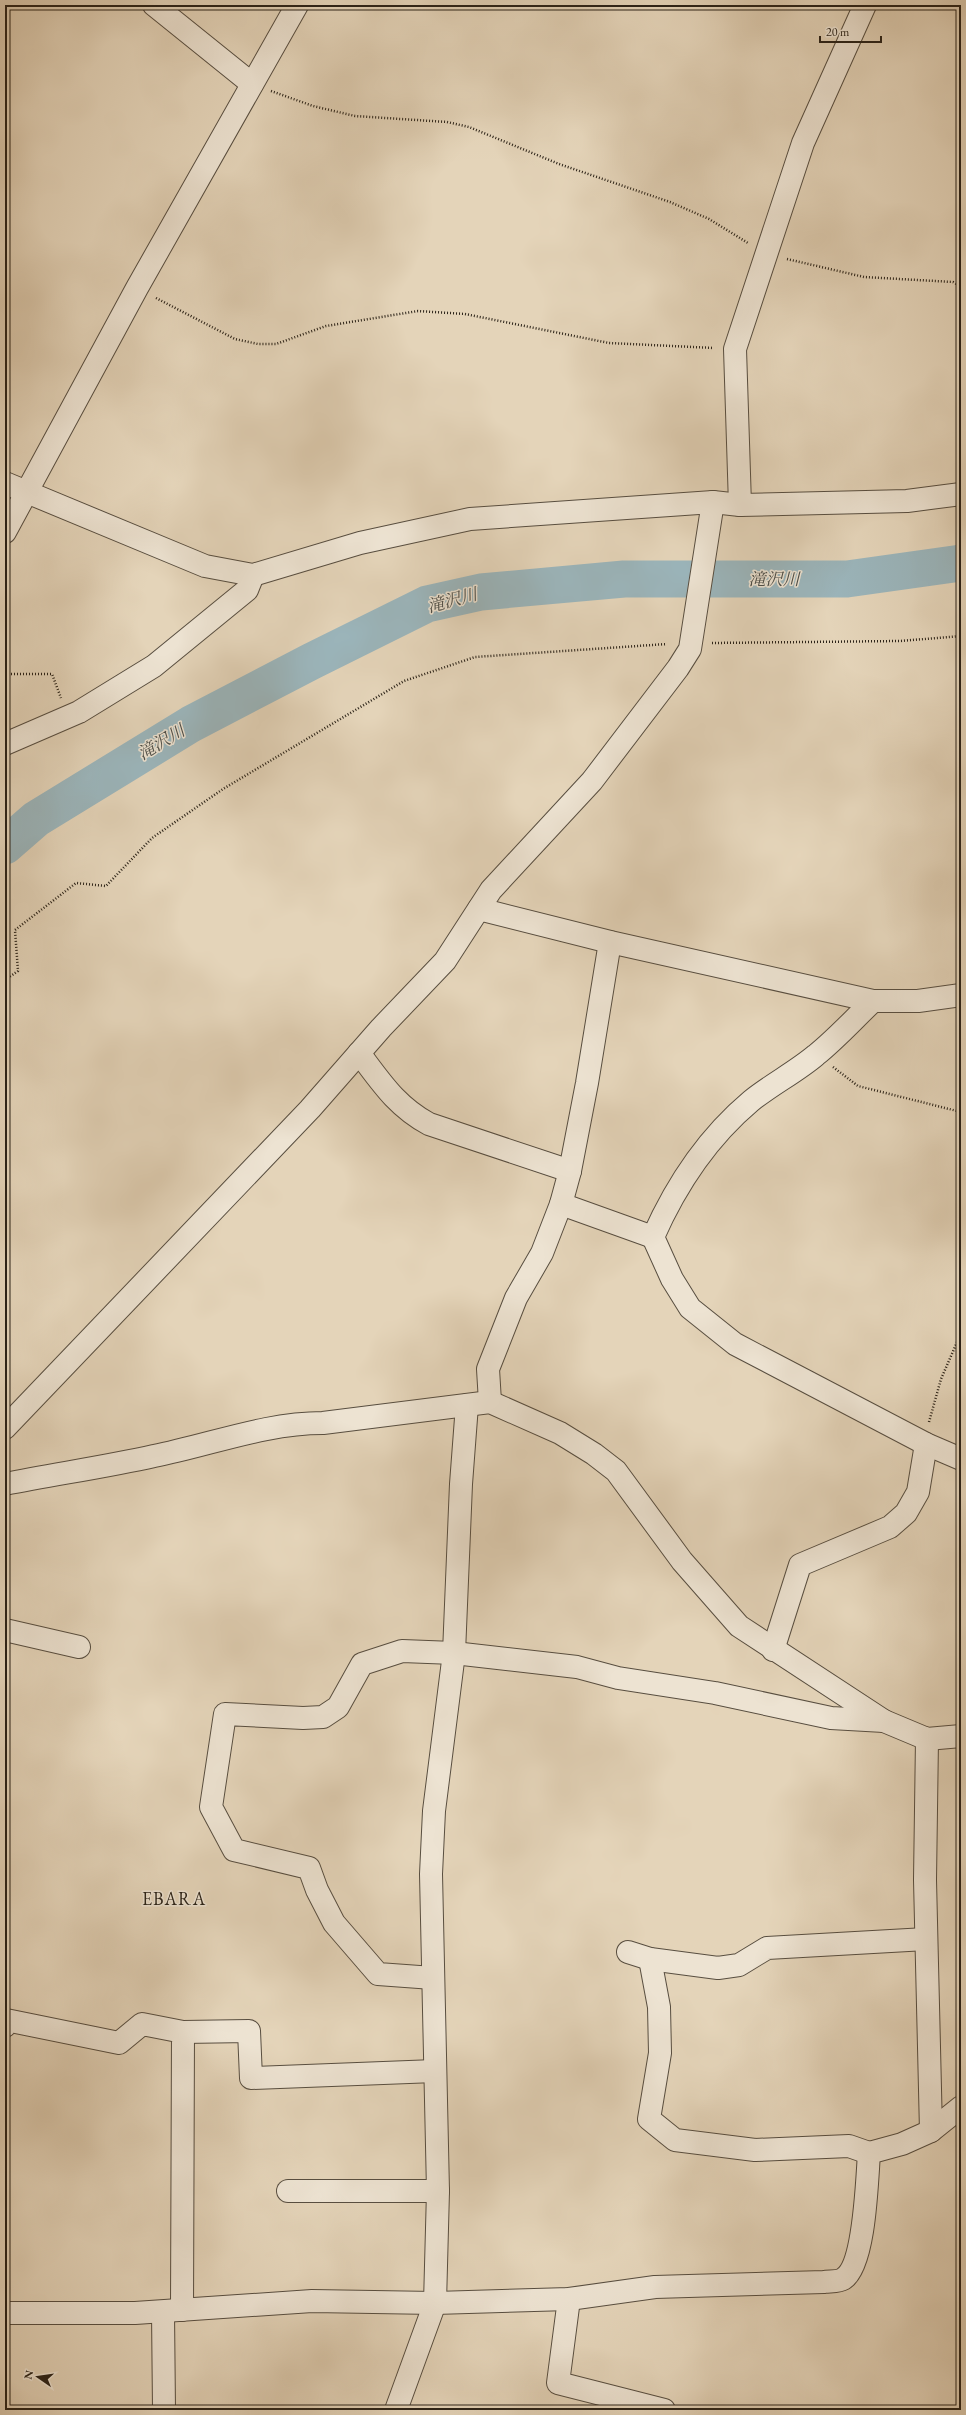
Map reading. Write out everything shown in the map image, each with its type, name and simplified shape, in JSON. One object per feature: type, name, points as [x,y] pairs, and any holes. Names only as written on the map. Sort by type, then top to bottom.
[{"type":"street","points":[[154,5],[252,84]]},
{"type":"street","points":[[5,532],[27,494],[137,288],[297,5]]},
{"type":"street","points":[[740,505],[735,349],[803,143],[865,5]]},
{"type":"street","points":[[5,483],[27,494],[205,566],[253,575],[360,543],[470,519],[740,505],[907,501],[961,494]]},
{"type":"street","points":[[5,1428],[305,1114],[445,961],[491,890],[592,781],[678,668],[690,649],[712,507]]},
{"type":"street","points":[[5,744],[69,717],[154,666],[246,590],[253,575]]},
{"type":"street","points":[[479,909],[610,942],[873,1001],[918,1001],[961,995]]},
{"type":"street","points":[[490,1402],[488,1369],[516,1298],[542,1253],[561,1204],[570,1171],[588,1083],[610,942]]},
{"type":"street","points":[[653,1237],[668,1203],[689,1169],[728,1122],[752,1100],[816,1055],[873,1001]]},
{"type":"street","points":[[359,1054],[394,1099],[411,1114],[428,1124],[570,1171]]},
{"type":"street","points":[[561,1204],[653,1237],[672,1279],[690,1308],[735,1344],[926,1444],[961,1459]]},
{"type":"street","points":[[5,1484],[155,1456],[218,1440],[298,1423],[323,1423],[490,1402],[560,1433],[594,1454],[616,1471],[682,1561],[718,1604],[739,1626],[773,1650],[884,1721],[927,1739],[961,1736]]},
{"type":"street","points":[[396,2410],[435,2303],[438,2191],[431,1874],[434,1812],[454,1654],[461,1484],[468,1405]]},
{"type":"street","points":[[773,1650],[800,1565],[890,1527],[906,1512],[918,1492],[926,1444]]},
{"type":"street","points":[[5,1630],[79,1647]]},
{"type":"street","points":[[433,1978],[378,1974],[334,1923],[317,1890],[309,1868],[234,1850],[211,1807],[225,1714],[303,1718],[323,1717],[338,1707],[362,1664],[402,1651],[454,1654],[577,1667],[618,1678],[715,1693],[831,1718],[884,1721]]},
{"type":"street","points":[[927,1739],[926,1939],[931,2131]]},
{"type":"street","points":[[628,1952],[650,1959],[718,1968],[739,1965],[767,1948],[926,1939]]},
{"type":"street","points":[[650,1959],[659,2007],[660,2053],[649,2119],[675,2140],[755,2150],[849,2146],[870,2153],[902,2144],[931,2131],[961,2107]]},
{"type":"street","points":[[5,2026],[6,2020],[119,2043],[142,2024],[183,2032],[250,2031],[251,2078],[435,2071]]},
{"type":"street","points":[[164,2410],[172,2311],[183,2032]]},
{"type":"street","points":[[5,2313],[172,2311],[312,2301],[435,2303],[569,2299],[655,2287],[824,2282],[842,2279],[850,2271],[860,2246],[870,2153]]},
{"type":"street","points":[[288,2191],[438,2191]]},
{"type":"street","points":[[569,2299],[558,2383],[659,2409]]},
{"type":"path","points":[[252,84],[313,106],[355,116],[447,122],[469,127],[559,164],[670,202],[709,219],[766,254],[864,277],[953,282],[961,287]]},
{"type":"path","points":[[137,288],[235,339],[258,344],[276,344],[326,326],[418,311],[465,314],[610,343],[735,349]]},
{"type":"path","points":[[5,980],[18,971],[15,930],[76,883],[106,886],[152,838],[223,789],[404,680],[475,657],[692,637],[900,641],[961,636]]},
{"type":"path","points":[[5,674],[52,674],[69,717]]},
{"type":"path","points":[[816,1055],[858,1086],[961,1112]]},
{"type":"path","points":[[926,1444],[932,1406],[940,1379],[961,1334]]},
{"type":"waterway","name":"滝沢川","points":[[5,846],[36,819],[191,724],[312,661],[427,604],[481,592],[624,579],[847,579],[961,563]]},
{"type":"district","name":"EBARA","points":[[174,1898]]}]
